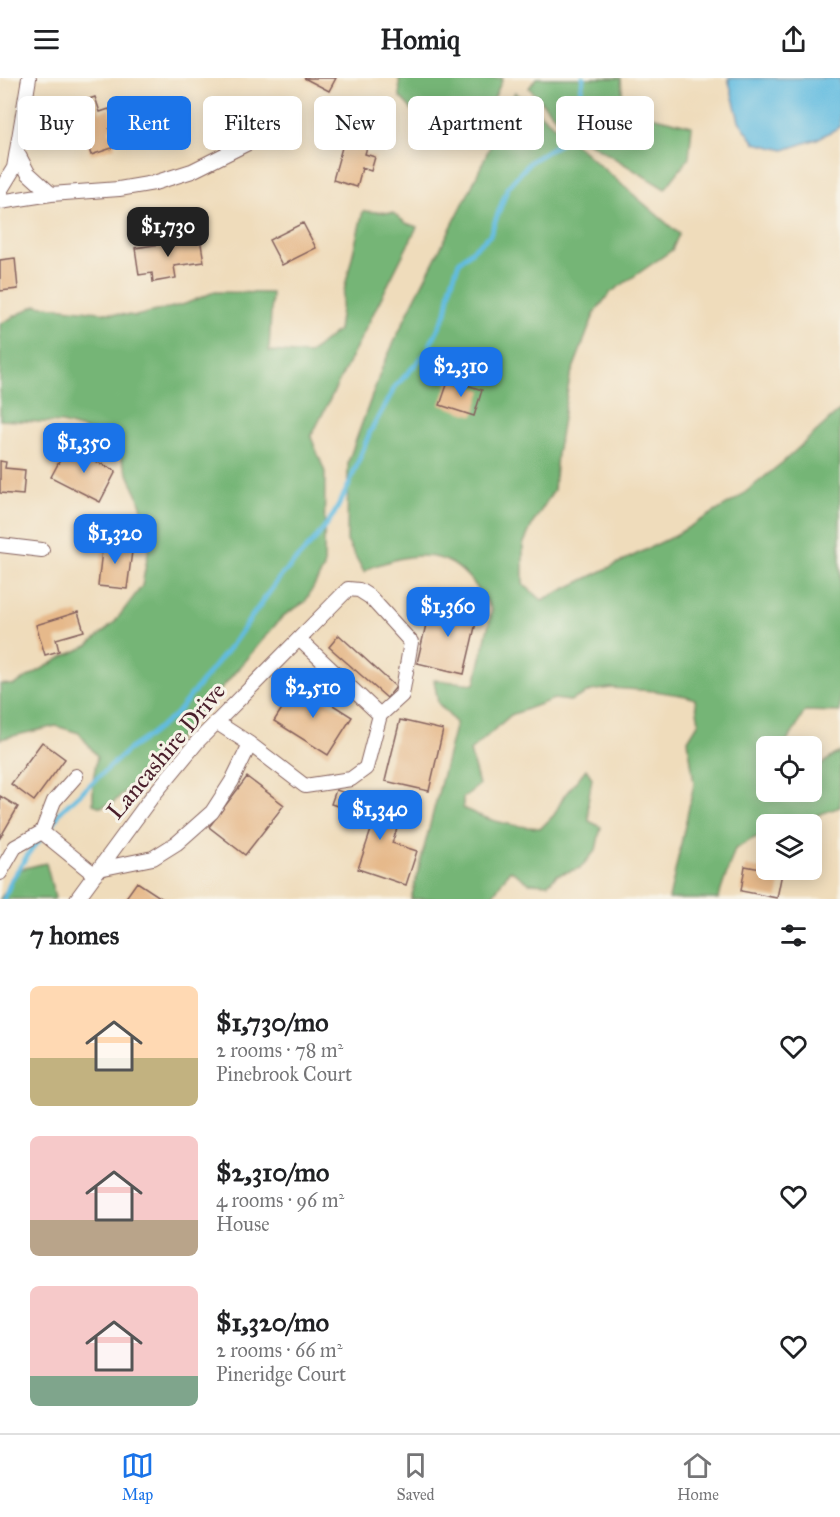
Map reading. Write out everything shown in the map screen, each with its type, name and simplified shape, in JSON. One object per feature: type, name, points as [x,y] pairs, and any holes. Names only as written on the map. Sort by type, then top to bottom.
[{"type":"street","points":[[0,191],[14,168],[29,78]]},
{"type":"street","points":[[0,202],[154,183],[192,171],[233,150]]},
{"type":"street","points":[[17,152],[27,173],[51,194]]},
{"type":"street","points":[[0,545],[42,550]]},
{"type":"street","name":"Lancashire Drive","points":[[77,899],[151,798],[198,741],[348,589],[359,590],[370,597],[411,642],[402,694],[380,715]]},
{"type":"street","points":[[216,722],[250,744],[305,786],[351,778],[366,768],[380,715],[298,639]]},
{"type":"street","points":[[42,832],[97,872],[153,858],[177,843],[212,812],[232,781],[250,744]]},
{"type":"street","points":[[0,873],[15,847],[42,832],[54,801],[76,776]]},
{"type":"green space","points":[[399,78],[503,78],[495,96],[408,96],[408,105],[400,97]]},
{"type":"green space","points":[[536,78],[621,78],[622,96],[556,96],[556,118],[544,105],[544,96],[536,96],[529,88]]},
{"type":"green space","points":[[544,117],[556,128],[556,150],[582,150],[679,234],[672,250],[610,293],[595,312],[570,377],[557,454],[554,490],[533,523],[523,545],[523,584],[542,600],[672,537],[737,499],[783,462],[840,410],[840,712],[805,711],[790,736],[756,736],[756,802],[822,802],[822,765],[840,752],[840,807],[821,814],[756,814],[756,838],[735,849],[718,899],[669,899],[694,784],[688,740],[699,722],[695,699],[655,691],[611,688],[591,691],[570,701],[554,699],[511,715],[470,751],[479,785],[463,798],[463,808],[491,820],[521,826],[541,828],[554,815],[564,796],[586,769],[592,778],[588,802],[589,821],[601,827],[596,850],[580,868],[557,875],[548,884],[529,883],[510,870],[490,899],[411,899],[456,723],[438,703],[434,680],[475,684],[492,610],[473,582],[463,572],[453,564],[441,559],[412,556],[378,565],[364,572],[347,541],[348,462],[382,368],[488,150],[544,150]]},
{"type":"green space","points":[[654,117],[692,126],[689,158],[665,189],[601,150],[654,150]]},
{"type":"green space","points":[[363,211],[393,213],[406,223],[417,227],[311,437],[325,472],[324,568],[305,602],[283,616],[173,745],[114,802],[101,807],[93,804],[93,780],[97,756],[79,733],[56,726],[0,739],[0,684],[14,685],[87,646],[114,623],[142,586],[151,536],[138,497],[112,437],[62,423],[0,420],[0,324],[36,305],[136,316],[185,304],[214,292],[272,293],[269,351],[309,354],[338,330],[343,295]]},
{"type":"green space","points":[[46,863],[54,899],[0,899],[21,869]]},
{"type":"water","points":[[728,78],[840,78],[840,127],[817,139],[784,150],[755,143],[739,121]]},
{"type":"building","points":[[304,78],[336,78],[329,91]]},
{"type":"building","points":[[95,97],[100,112],[107,110],[107,150],[91,155],[89,150],[95,150]]},
{"type":"building","points":[[341,150],[366,150],[365,154],[375,157],[371,171],[362,168],[357,187],[333,180]]},
{"type":"building","points":[[303,223],[316,248],[282,265],[269,240]]},
{"type":"building","points":[[200,238],[204,262],[174,266],[176,278],[153,282],[152,273],[139,275],[135,248]]},
{"type":"building","points":[[15,258],[18,289],[0,291],[0,260]]},
{"type":"building","points":[[449,379],[482,390],[474,416],[440,405]]},
{"type":"building","points":[[67,447],[116,471],[100,502],[51,477]]},
{"type":"building","points":[[0,461],[6,462],[5,468],[25,470],[23,495],[0,493]]},
{"type":"building","points":[[103,541],[133,544],[127,589],[98,586]]},
{"type":"building","points":[[431,603],[478,614],[464,674],[417,663]]},
{"type":"building","points":[[78,612],[84,631],[56,639],[59,651],[45,655],[36,625]]},
{"type":"building","points":[[339,635],[396,687],[387,698],[329,647]]},
{"type":"building","points":[[298,683],[352,717],[328,755],[274,721]]},
{"type":"building","points":[[400,720],[443,730],[429,791],[385,781]]},
{"type":"building","points":[[42,742],[65,759],[34,801],[11,784]]},
{"type":"building","points":[[247,777],[284,805],[245,855],[209,827]]},
{"type":"building","points":[[336,790],[380,804],[377,812],[400,820],[392,843],[417,851],[406,885],[358,869],[375,818],[331,804]]},
{"type":"building","points":[[0,796],[18,807],[0,838]]},
{"type":"building","points":[[745,866],[756,868],[756,880],[781,880],[777,898],[741,891]]},
{"type":"building","points":[[137,882],[163,899],[125,899]]},
{"type":"waterway","points":[[4,899],[12,879],[61,811],[128,750],[175,715],[233,643],[280,577],[314,541],[334,514],[348,487],[370,432],[395,387],[426,353],[446,313],[451,285],[459,262],[490,235],[508,187],[531,161],[569,138],[584,123],[581,92],[583,78]]}]
